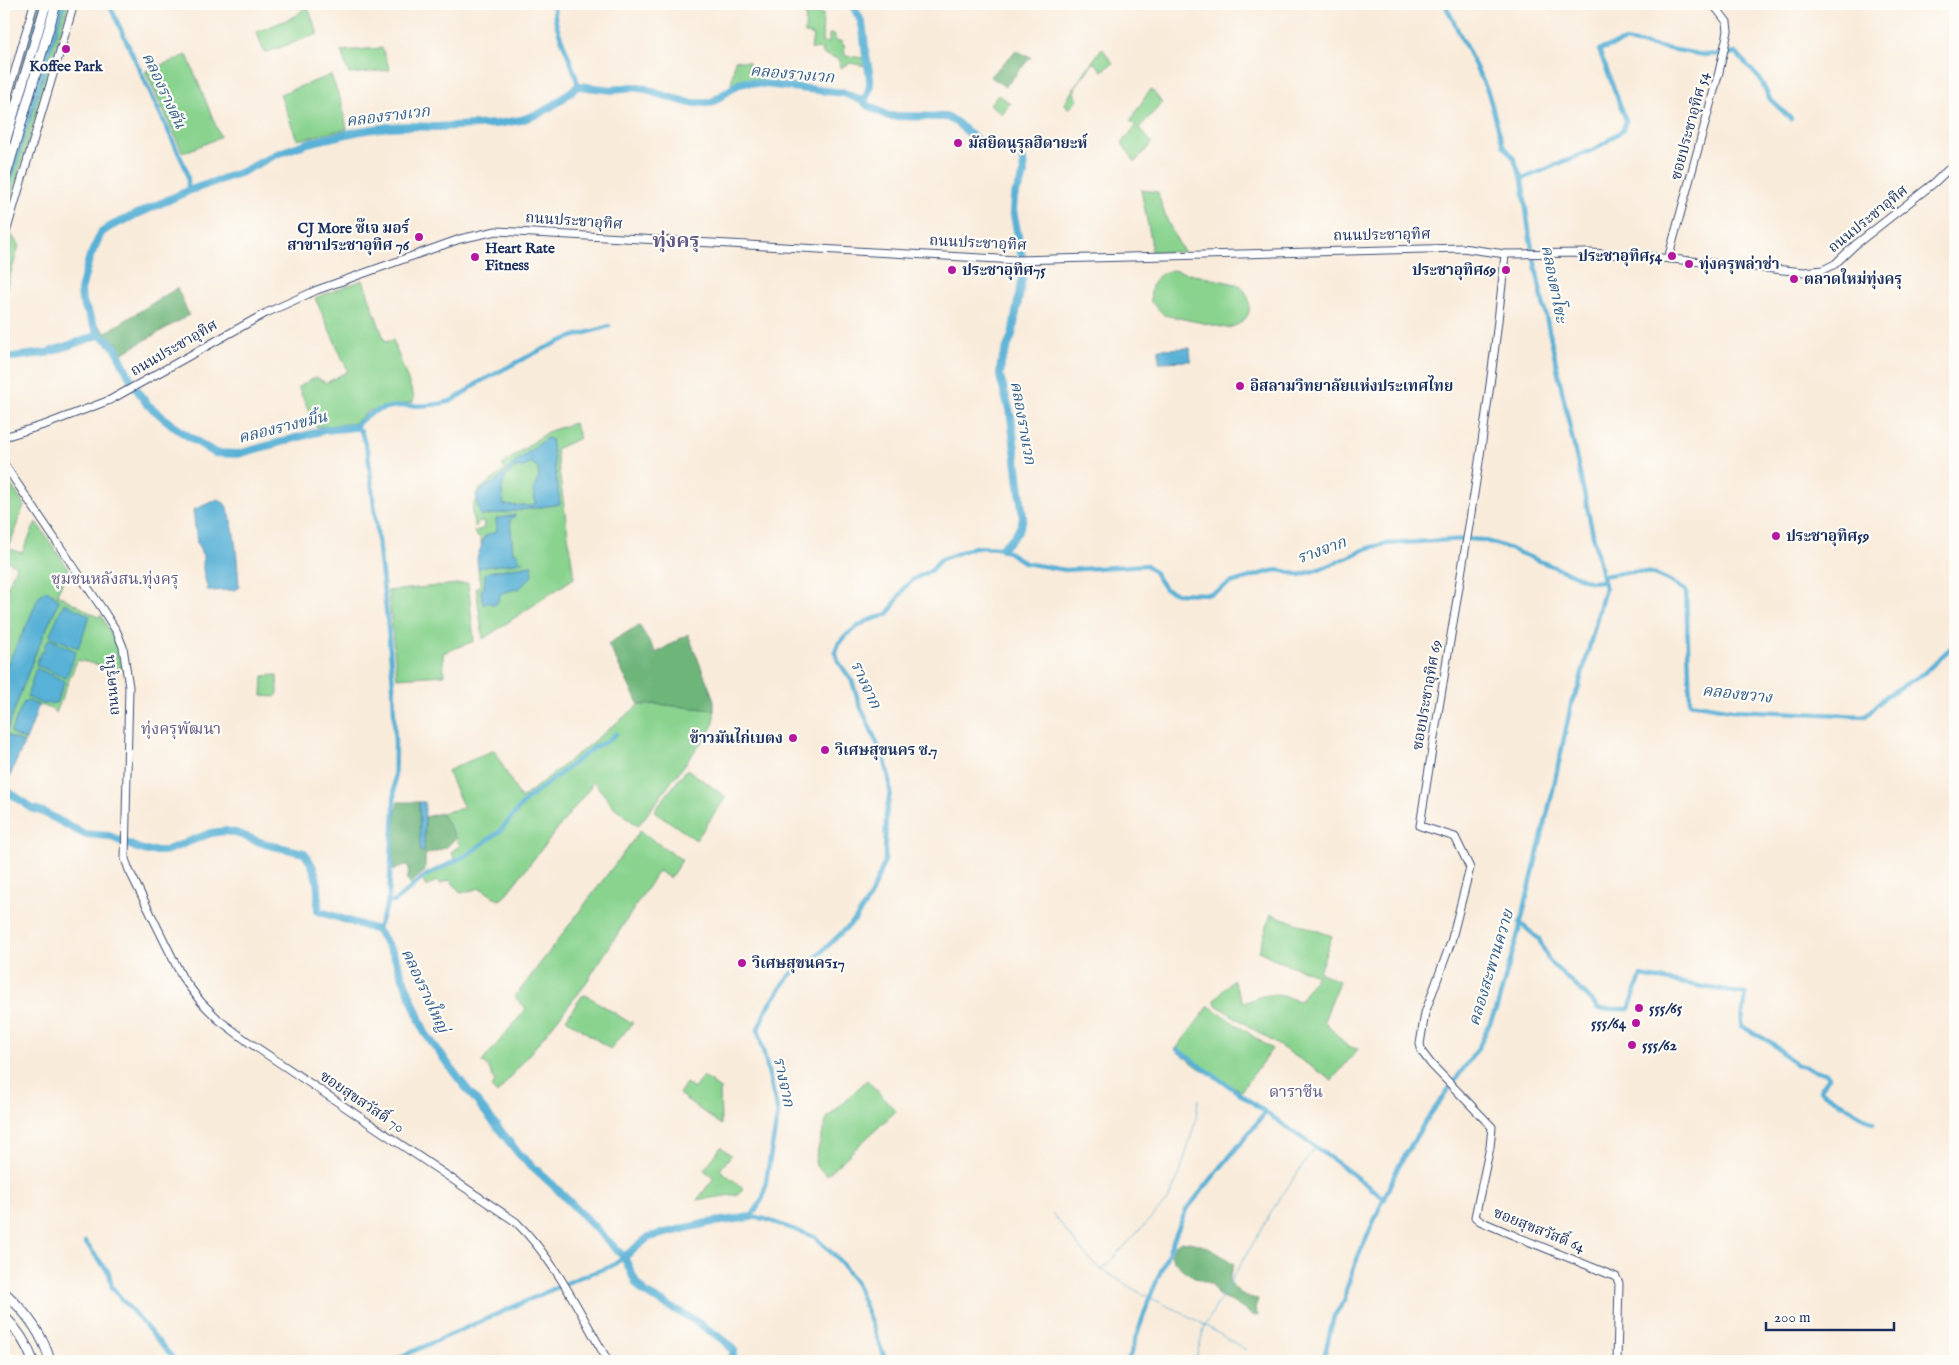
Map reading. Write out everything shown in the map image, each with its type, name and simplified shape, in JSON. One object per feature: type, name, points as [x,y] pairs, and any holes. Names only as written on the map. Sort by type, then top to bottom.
[{"type":"highway","points":[[4,146],[46,4]]},
{"type":"highway","points":[[4,182],[56,4]]},
{"type":"highway","points":[[4,1292],[30,1320],[43,1342],[50,1361]]},
{"type":"highway","points":[[4,1316],[23,1339],[33,1361]]},
{"type":"street","points":[[4,109],[34,4]]},
{"type":"street","points":[[4,239],[74,4]]},
{"type":"street","name":"ซอยประชาอุทิศ 54","points":[[1668,259],[1727,38],[1727,22],[1713,4]]},
{"type":"street","name":"ถนนประชาอุทิศ","points":[[4,437],[86,410],[110,400],[266,313],[317,290],[460,239],[496,231],[1018,260],[1462,248],[1529,255],[1603,253],[1787,272],[1804,272],[1822,270],[1834,264],[1934,183],[1955,162]]},
{"type":"street","name":"ซอยประชาอุทิศ 69","points":[[1458,1092],[1446,1081],[1422,1052],[1420,1037],[1431,993],[1451,942],[1470,868],[1455,837],[1420,826],[1467,545],[1488,405],[1505,254]]},
{"type":"street","name":"ถนนครุใน","points":[[4,464],[102,607],[117,632],[123,647],[129,688],[125,849]]},
{"type":"street","name":"ซอยสุขสวัสดิ์ 70","points":[[125,849],[125,859],[129,870],[182,978],[202,1002],[220,1020],[251,1044],[516,1222],[533,1238],[564,1284],[608,1361]]},
{"type":"street","name":"ซอยสุขสวัสดิ์ 64","points":[[1458,1092],[1492,1127],[1490,1147],[1476,1217],[1480,1221],[1508,1233],[1616,1276],[1619,1283],[1617,1361]]},
{"type":"green space","points":[[39,4],[69,4],[4,223],[4,124]]},
{"type":"green space","points":[[806,4],[812,4],[817,13],[823,14],[822,42],[829,43],[829,34],[835,35],[835,41],[842,41],[844,45],[845,56],[865,58],[866,66],[850,63],[840,68],[839,59],[823,54],[823,50],[811,49],[813,35],[805,34]]},
{"type":"green space","points":[[307,5],[318,34],[264,53],[257,32],[296,16]]},
{"type":"green space","points":[[382,48],[390,70],[349,74],[341,51]]},
{"type":"green space","points":[[1102,48],[1113,63],[1102,71],[1094,62],[1076,86],[1074,93],[1078,100],[1069,109],[1065,104],[1074,87]]},
{"type":"green space","points":[[1016,51],[1031,57],[1005,87],[990,76]]},
{"type":"green space","points":[[187,55],[220,136],[183,153],[146,71]]},
{"type":"green space","points":[[12,58],[4,88],[4,66]]},
{"type":"green space","points":[[735,60],[749,62],[749,71],[763,72],[763,81],[739,80],[731,85]]},
{"type":"green space","points":[[331,75],[342,104],[347,129],[297,140],[280,94]]},
{"type":"green space","points":[[1152,90],[1162,103],[1139,128],[1152,143],[1135,162],[1122,143],[1136,126],[1130,121],[1149,91]]},
{"type":"green space","points":[[998,95],[1010,103],[1002,114],[990,104]]},
{"type":"green space","points":[[1141,190],[1158,192],[1168,223],[1184,252],[1151,252],[1151,240]]},
{"type":"green space","points":[[11,234],[19,246],[4,296],[4,260]]},
{"type":"green space","points":[[1173,270],[1240,285],[1249,299],[1249,312],[1242,322],[1227,328],[1164,315],[1151,302],[1152,285],[1162,274]]},
{"type":"green space","points":[[363,280],[385,342],[393,340],[414,397],[413,402],[368,411],[355,423],[316,427],[298,387],[316,377],[326,383],[348,371],[315,298]]},
{"type":"green space","points":[[177,288],[189,315],[123,353],[119,345],[99,331],[99,325],[105,333]]},
{"type":"green space","points":[[574,423],[580,438],[556,449],[574,578],[483,639],[476,587],[480,586],[478,568],[522,562],[513,554],[510,520],[515,515],[496,519],[497,532],[485,536],[481,545],[481,538],[476,536],[474,531],[483,529],[484,522],[480,522],[475,527],[472,516],[473,507],[476,500],[482,516],[560,504],[551,439],[547,438],[511,466],[503,476],[476,494],[505,470],[502,465],[547,432]],"holes":[[[532,565],[520,588],[501,593],[497,602],[487,602],[484,604],[484,588],[488,572]]]},
{"type":"green space","points":[[532,462],[538,469],[539,477],[533,491],[536,503],[531,506],[504,505],[502,488],[506,476],[516,468]]},
{"type":"green space","points":[[4,474],[24,505],[4,561]]},
{"type":"green space","points":[[36,522],[68,568],[57,594],[98,617],[101,615],[118,647],[122,670],[77,660],[56,713],[35,703],[13,735],[26,740],[24,743],[8,736],[6,733],[35,654],[59,601],[53,593],[26,627],[4,670],[4,597],[16,566],[6,560],[10,549],[22,553]],"holes":[[[55,677],[65,681],[36,701],[32,698]]]},
{"type":"green space","points":[[468,583],[474,641],[443,653],[444,675],[397,678],[388,591]]},
{"type":"green space","points":[[639,625],[656,653],[688,634],[714,700],[714,710],[657,704],[639,705],[608,644]]},
{"type":"green space","points":[[277,675],[278,694],[275,697],[262,696],[263,676]]},
{"type":"green space","points":[[657,704],[714,710],[714,723],[638,826],[614,807],[593,781],[589,789],[503,898],[499,900],[480,888],[461,893],[450,880],[439,884],[436,881],[427,887],[421,878],[429,872],[455,860],[451,852],[460,845],[441,813],[464,808],[447,771],[494,750],[521,799],[639,705]]},
{"type":"green space","points":[[687,769],[726,797],[696,840],[654,811]]},
{"type":"green space","points":[[398,802],[419,802],[421,852],[424,852],[425,817],[441,813],[456,838],[447,847],[425,855],[425,871],[410,884],[406,878],[408,877],[409,868],[407,865],[401,866],[394,871],[392,840]]},
{"type":"green space","points":[[640,831],[682,860],[670,878],[658,871],[582,989],[497,1094],[491,1088],[495,1082],[489,1068],[482,1062],[526,1009],[515,997]]},
{"type":"green space","points":[[1271,914],[1332,936],[1319,972],[1339,981],[1324,1021],[1347,1046],[1358,1049],[1332,1080],[1216,1005],[1214,1000],[1233,980],[1243,1002],[1270,995],[1300,1001],[1317,975],[1278,961],[1259,951]]},
{"type":"green space","points":[[586,995],[633,1023],[610,1049],[566,1019],[582,996]]},
{"type":"green space","points":[[1209,1006],[1272,1049],[1241,1091],[1199,1068],[1175,1050]]},
{"type":"green space","points":[[703,1076],[720,1089],[721,1125],[679,1094],[686,1083],[694,1089]]},
{"type":"green space","points":[[867,1080],[896,1111],[827,1175],[816,1166],[815,1160],[827,1118]]},
{"type":"green space","points":[[721,1147],[731,1155],[720,1170],[743,1188],[739,1194],[697,1200],[714,1178],[704,1170]]},
{"type":"green space","points":[[1181,1241],[1203,1246],[1234,1264],[1229,1281],[1241,1293],[1258,1299],[1255,1308],[1258,1316],[1252,1315],[1218,1295],[1212,1284],[1194,1277],[1178,1265],[1171,1255],[1175,1245]]},
{"type":"water","points":[[41,4],[65,4],[4,207],[4,131]]},
{"type":"water","points":[[1190,348],[1191,361],[1159,362],[1159,349]]},
{"type":"water","points":[[547,438],[551,439],[560,504],[481,516],[476,494],[503,476],[511,466]],"holes":[[[532,462],[538,469],[539,477],[533,491],[536,503],[531,506],[504,505],[503,484],[511,471],[516,467],[525,467]]]},
{"type":"water","points":[[218,499],[225,504],[231,520],[239,587],[234,590],[208,591],[203,570],[203,556],[197,543],[193,510]]},
{"type":"water","points":[[516,515],[510,520],[513,553],[517,553],[520,561],[523,562],[478,568],[477,558],[485,536],[497,531],[496,519]]},
{"type":"water","points":[[532,565],[532,576],[520,588],[501,593],[497,603],[494,605],[487,602],[483,605],[481,590],[484,588],[485,574]]},
{"type":"water","points":[[44,591],[49,591],[59,601],[35,654],[6,732],[8,736],[24,743],[10,776],[4,774],[4,670],[26,627],[38,598]]},
{"type":"water","points":[[64,603],[90,616],[78,648],[51,637],[50,634]]},
{"type":"water","points":[[49,639],[76,651],[66,678],[36,665],[41,652],[45,652],[44,647]]},
{"type":"water","points":[[36,668],[65,681],[56,703],[42,704],[27,697]]},
{"type":"water","points":[[29,701],[38,705],[26,740],[13,735],[11,731],[24,702]]},
{"type":"water","points":[[419,802],[425,802],[424,852],[420,852]]},
{"type":"waterway","name":"คลองรางตัน","points":[[109,4],[186,169],[188,191]]},
{"type":"waterway","points":[[554,4],[557,25],[578,86]]},
{"type":"waterway","points":[[852,4],[861,21],[870,75],[869,88],[863,101]]},
{"type":"waterway","name":"คลองสะพานควาย","points":[[1323,1361],[1334,1316],[1345,1300],[1346,1290],[1357,1259],[1398,1167],[1425,1122],[1479,1047],[1497,1007],[1519,930],[1553,790],[1572,701],[1578,689],[1605,588],[1541,293],[1530,238],[1522,179],[1513,157],[1503,145],[1488,92],[1445,4]]},
{"type":"waterway","points":[[1522,179],[1597,148],[1623,130],[1626,120],[1599,50],[1625,41],[1704,55],[1720,54]]},
{"type":"waterway","points":[[1728,54],[1736,53],[1760,79],[1770,99],[1791,119]]},
{"type":"waterway","name":"คลองรางเวก","points":[[99,335],[82,301],[81,290],[89,259],[101,233],[111,226],[188,191],[242,172],[277,154],[308,143],[360,131],[389,127],[496,124],[521,120],[541,113],[578,86],[613,90],[631,87],[646,89],[690,103],[711,103],[737,85],[745,82],[844,93],[863,101],[888,116],[946,117],[956,122],[985,145],[998,145],[1015,149],[1023,160],[1024,175],[1014,197],[1013,210],[1024,268],[1012,335],[1001,363],[1000,376],[1011,417],[1023,517],[1018,531],[1002,548]]},
{"type":"waterway","points":[[377,930],[387,905],[389,894],[394,812],[395,744],[393,685],[368,453],[361,431],[355,427],[365,417],[387,408],[436,405],[448,402],[462,395],[474,385],[547,347],[574,336],[609,326]]},
{"type":"waterway","name":"คลองรางขมิ้น","points":[[4,358],[46,353],[99,335],[108,340],[116,349],[133,384],[147,404],[177,429],[215,453],[238,454],[325,430],[355,427]]},
{"type":"waterway","name":"รางจาก","points":[[886,1361],[855,1281],[837,1258],[815,1237],[765,1219],[751,1217],[763,1198],[778,1113],[758,1029],[766,1010],[789,976],[811,962],[855,920],[869,899],[885,861],[886,815],[890,792],[889,777],[885,761],[859,703],[852,681],[838,661],[835,652],[838,644],[845,636],[867,621],[888,614],[905,587],[914,579],[930,571],[940,560],[974,547],[1002,548],[1025,563],[1065,570],[1147,565],[1165,589],[1176,593],[1209,594],[1230,583],[1271,571],[1280,570],[1300,575],[1326,567],[1368,548],[1385,544],[1466,539],[1483,540],[1505,547],[1591,582],[1603,581]]},
{"type":"waterway","name":"คลองขวาง","points":[[1602,576],[1628,572],[1646,572],[1664,578],[1686,591],[1690,703],[1732,710],[1866,716],[1886,696],[1923,674],[1955,644]]},
{"type":"waterway","points":[[387,902],[394,902],[425,876],[467,855],[500,831],[526,800],[596,746],[606,742],[616,734]]},
{"type":"waterway","name":"คลองรางใหญ่","points":[[4,790],[31,808],[43,812],[84,834],[109,836],[147,851],[165,851],[211,833],[225,831],[265,844],[304,853],[313,867],[317,880],[318,911],[377,930],[393,953],[425,1033],[519,1154],[554,1186],[624,1257],[636,1283],[645,1293],[694,1320],[726,1342],[734,1351],[731,1361]]},
{"type":"waterway","points":[[1520,923],[1539,939],[1552,964],[1591,1000],[1598,1009],[1629,1009],[1641,976],[1745,994],[1741,1026],[1772,1043],[1795,1064],[1827,1074],[1829,1077],[1820,1090],[1873,1123]]},
{"type":"waterway","points":[[1178,1050],[1339,1164],[1385,1199]]},
{"type":"waterway","points":[[1102,1270],[1168,1200],[1180,1173],[1196,1120],[1198,1100]]},
{"type":"waterway","points":[[1128,1361],[1150,1297],[1186,1210],[1266,1112]]},
{"type":"waterway","points":[[1195,1361],[1205,1325],[1275,1206],[1315,1147]]},
{"type":"waterway","points":[[1053,1214],[1086,1256],[1102,1270],[1137,1291],[1196,1320],[1246,1350]]},
{"type":"waterway","points":[[624,1257],[649,1237],[707,1223],[751,1217]]},
{"type":"waterway","points":[[85,1242],[109,1273],[112,1287],[176,1361]]},
{"type":"waterway","points":[[391,1361],[578,1278],[612,1266],[624,1257]]},
{"type":"place","name":"Koffee Park","points":[[66,49]]},
{"type":"place","name":"มัสยิดนูรุลฮิดายะห์","points":[[958,143]]},
{"type":"place","name":"CJ More ซ๊เจ มอร์ สาขาประชาอุทิศ 76","points":[[419,237]]},
{"type":"place","name":"ประชาอุทิศ54","points":[[1672,256]]},
{"type":"place","name":"Heart Rate Fitness","points":[[475,257]]},
{"type":"place","name":"ทุ่งครุพล่าช่า","points":[[1689,264]]},
{"type":"place","name":"ประชาอุทิศ75","points":[[952,270]]},
{"type":"place","name":"ประชาอุทิศ69","points":[[1506,270]]},
{"type":"place","name":"ตลาดใหม่ทุ่งครุ","points":[[1794,279]]},
{"type":"place","name":"อิสลามวิทยาลัยแห่งประเทศไทย","points":[[1240,386]]},
{"type":"place","name":"ประชาอุทิศ59","points":[[1776,536]]},
{"type":"place","name":"ข้าวมันไก่เบตง","points":[[793,738]]},
{"type":"place","name":"วิเศษสุขนคร ซ.7","points":[[825,750]]},
{"type":"place","name":"วิเศษสุขนคร17","points":[[742,963]]},
{"type":"place","name":"555/65","points":[[1639,1008]]},
{"type":"place","name":"555/64","points":[[1636,1023]]},
{"type":"place","name":"555/62","points":[[1632,1045]]},
{"type":"district","name":"ทุ่งครุ","points":[[676,241]]},
{"type":"district","name":"ชุมชนหลังสน.ทุ่งครุ","points":[[115,580]]},
{"type":"district","name":"ทุ่งครุพัฒนา","points":[[181,730]]},
{"type":"district","name":"ดาราซีน","points":[[1296,1093]]},
{"type":"water label","name":"คลองตาโซะ","points":[[1553,284]]}]
